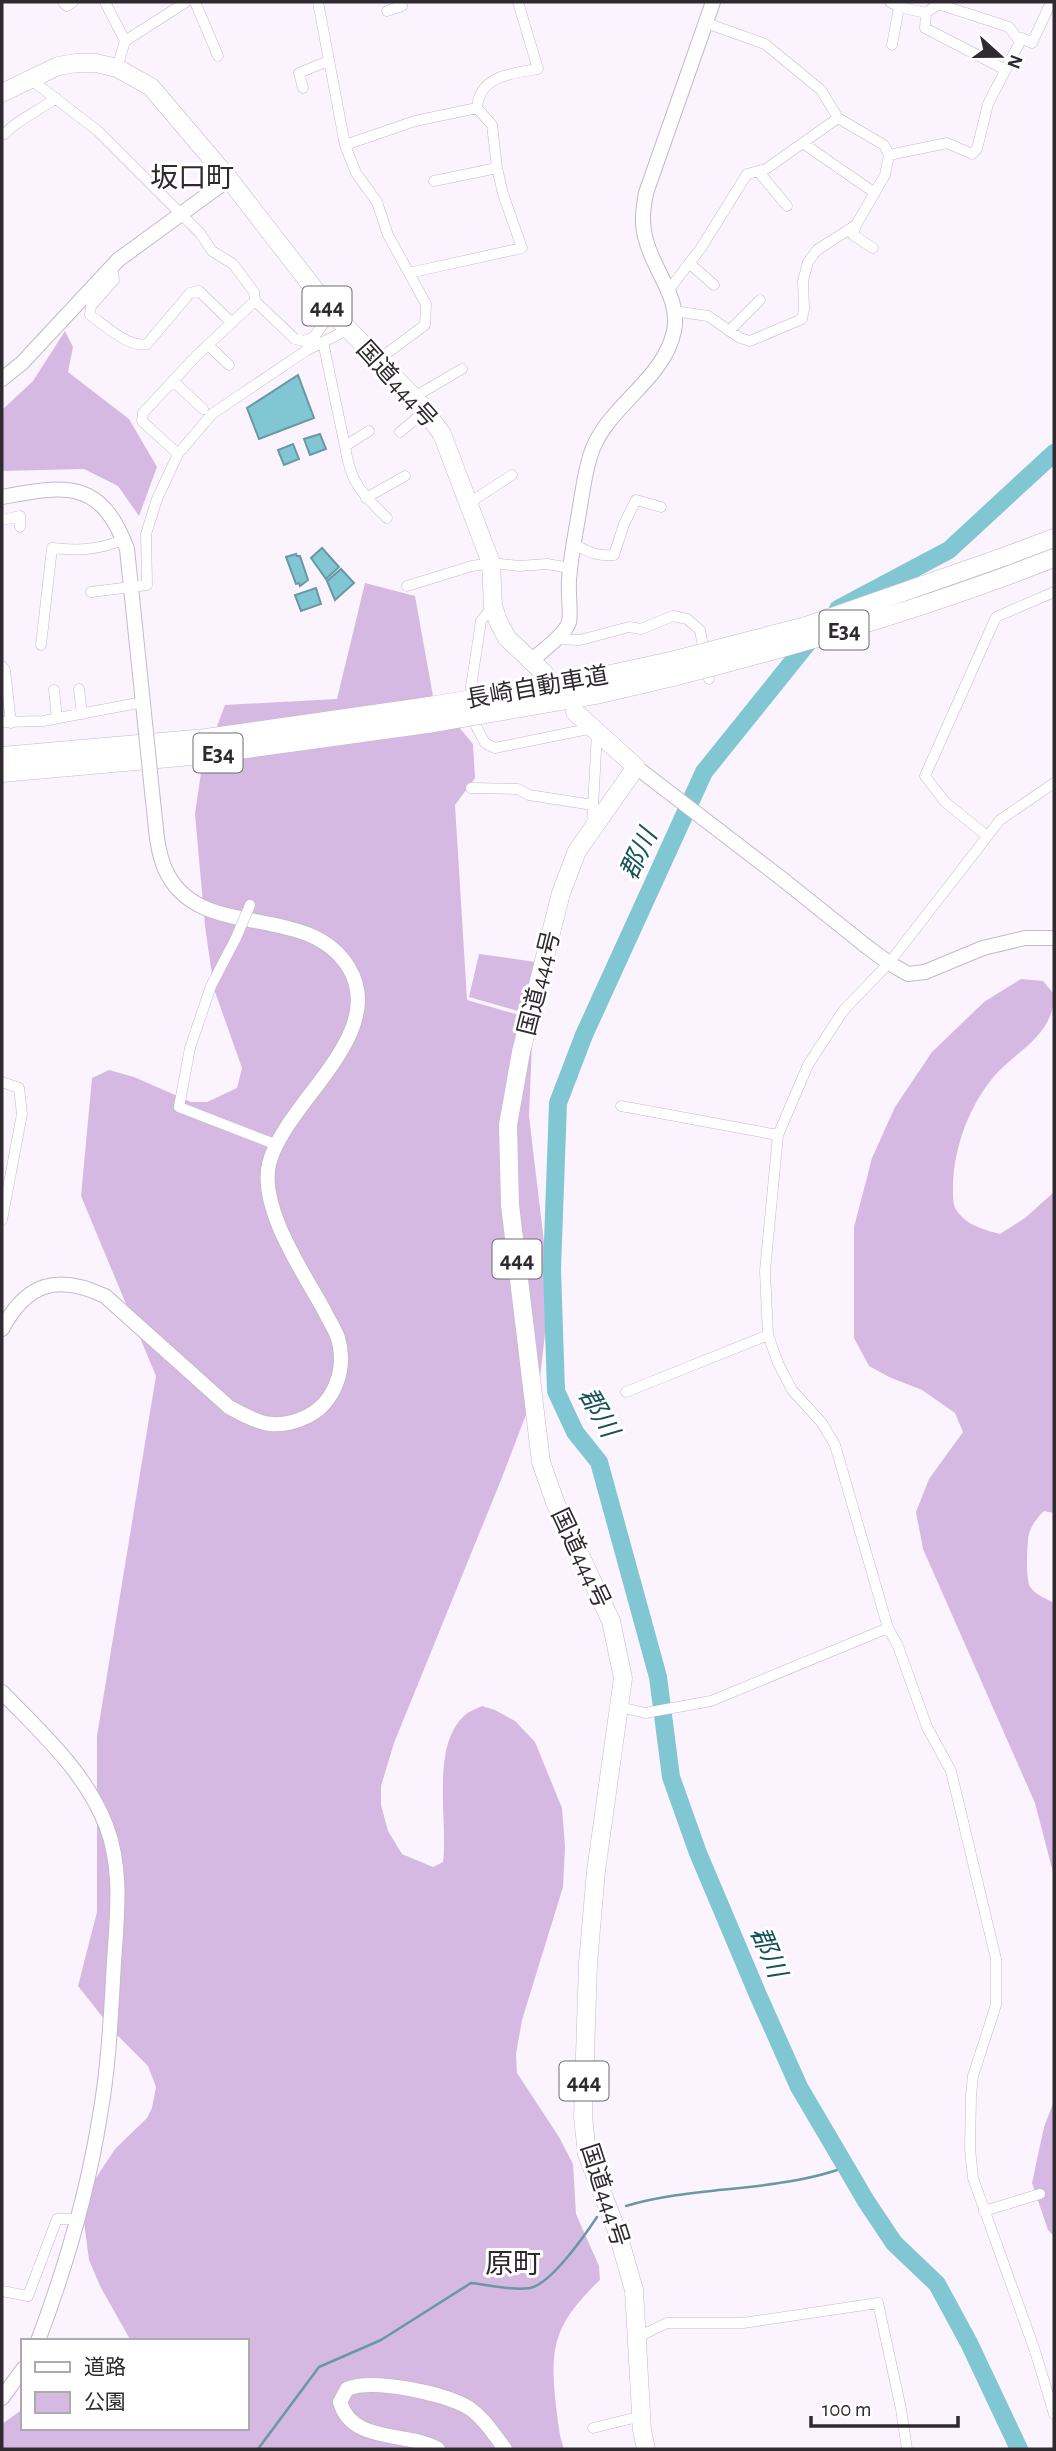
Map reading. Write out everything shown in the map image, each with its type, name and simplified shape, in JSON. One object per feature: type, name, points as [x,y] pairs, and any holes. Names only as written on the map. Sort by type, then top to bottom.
[{"type":"highway","name":"国道444号","points":[[2,93],[58,66],[76,63],[96,63],[117,68],[150,87],[229,179],[347,330],[379,359],[442,434],[491,564],[494,606],[498,621],[507,638],[546,675]]},
{"type":"highway","name":"長崎自動車道","points":[[1009,565],[1054,538]]},
{"type":"highway","name":"長崎自動車道","points":[[2,773],[202,755],[479,707],[592,678],[674,668],[1009,565],[1054,558]]},
{"type":"highway","points":[[575,712],[636,768]]},
{"type":"highway","name":"長崎自動車道","points":[[2,756],[432,715]]},
{"type":"highway","name":"国道444号","points":[[636,768],[577,851],[561,893],[521,1052],[508,1125],[510,1205],[541,1462],[555,1502],[611,1621],[623,1678],[588,1963],[583,2117],[587,2154],[617,2231],[634,2290],[646,2449]]},
{"type":"street","points":[[63,2],[67,6],[73,2]]},
{"type":"street","points":[[105,2],[125,41]]},
{"type":"street","points":[[117,68],[125,41],[186,2]]},
{"type":"street","points":[[195,2],[218,57]]},
{"type":"street","points":[[318,2],[345,145],[356,173],[377,202],[388,235],[426,304],[425,325],[379,359]]},
{"type":"street","points":[[387,12],[402,6],[400,2]]},
{"type":"street","points":[[409,273],[522,248],[503,194],[492,125],[477,107],[477,97],[494,79],[509,73],[538,69],[517,2]]},
{"type":"street","points":[[532,660],[569,623],[573,544],[593,447],[610,420],[656,368],[668,349],[675,329],[674,311],[667,290],[646,243],[643,208],[646,192],[712,2]]},
{"type":"street","points":[[889,155],[947,144],[972,154],[977,149],[988,104],[1004,69],[1022,38],[1032,43],[1050,14],[1051,2]]},
{"type":"street","points":[[892,45],[895,4],[926,13]]},
{"type":"street","points":[[1004,69],[925,28],[926,13],[938,4],[1009,27],[1020,42]]},
{"type":"street","points":[[706,23],[765,44],[821,90],[838,118],[884,145],[889,155],[885,174],[853,235],[873,248]]},
{"type":"street","points":[[303,88],[299,73],[328,61]]},
{"type":"street","points":[[29,79],[98,131],[200,233],[212,251],[233,264],[254,292],[255,300],[295,339],[304,341],[314,337],[332,312]]},
{"type":"street","points":[[5,134],[9,127],[31,117],[56,98]]},
{"type":"street","points":[[345,145],[415,121],[477,107]]},
{"type":"street","points":[[667,290],[690,263],[747,174],[766,169],[838,118]]},
{"type":"street","points":[[804,144],[876,193]]},
{"type":"street","points":[[434,181],[497,168]]},
{"type":"street","points":[[758,171],[787,206]]},
{"type":"street","points":[[2,379],[22,363],[112,266],[229,179]]},
{"type":"street","points":[[674,311],[708,316],[740,338],[750,341],[802,319],[803,281],[808,262],[817,250],[856,225]]},
{"type":"street","points":[[690,263],[714,285]]},
{"type":"street","points":[[112,266],[114,280],[91,306],[90,315],[129,341],[147,344],[190,293],[199,292],[232,323]]},
{"type":"street","points":[[178,454],[142,421],[143,413],[255,300]]},
{"type":"street","points":[[729,331],[760,300]]},
{"type":"street","points":[[91,592],[147,585],[146,534],[157,499],[178,454],[212,414],[307,350],[347,330]]},
{"type":"street","points":[[323,342],[348,470],[366,498],[387,518]]},
{"type":"street","points":[[208,345],[229,365]]},
{"type":"street","points":[[400,432],[419,404],[462,369]]},
{"type":"street","points":[[173,381],[203,409]]},
{"type":"street","points":[[345,446],[369,431]]},
{"type":"street","points":[[468,503],[512,475]]},
{"type":"street","points":[[366,498],[405,476]]},
{"type":"street","points":[[2,497],[62,488],[86,494],[106,507],[119,526],[128,549],[159,852],[166,871],[178,890],[195,904],[218,913],[314,935],[335,950],[350,969],[356,990],[356,1014],[350,1036],[293,1117],[277,1145],[269,1164],[266,1187],[274,1216],[338,1338],[342,1361],[338,1382],[327,1402],[312,1414],[292,1424],[269,1425],[250,1419],[229,1407],[105,1296],[82,1286],[61,1284],[39,1288],[21,1301],[2,1329]]},
{"type":"street","points":[[573,544],[603,556],[614,555],[624,524],[636,500],[661,508]]},
{"type":"street","points":[[2,520],[20,516],[20,527]]},
{"type":"street","points":[[41,645],[52,548],[78,551],[109,546],[124,539]]},
{"type":"street","points":[[407,586],[472,566],[547,564],[570,568]]},
{"type":"street","points":[[987,836],[945,802],[925,776],[996,617],[1054,592]]},
{"type":"street","points":[[494,606],[481,621],[471,687],[476,726],[485,743],[495,748],[595,730],[592,828]]},
{"type":"street","points":[[555,639],[580,640],[629,627],[641,629],[673,616],[687,619],[700,630],[709,679]]},
{"type":"street","points":[[2,666],[5,670],[6,722],[144,707]]},
{"type":"street","points":[[54,690],[57,718]]},
{"type":"street","points":[[79,690],[82,713]]},
{"type":"street","points":[[636,768],[889,963],[908,974],[925,972],[983,947],[1025,938],[1054,938]]},
{"type":"street","points":[[1054,783],[1000,820],[889,963],[843,1011],[808,1065],[778,1135],[765,1271],[768,1335],[778,1363],[792,1390],[822,1423],[835,1445],[888,1628],[898,1646],[927,1727],[951,1771],[996,1959],[996,2005],[973,2076],[971,2095],[970,2149],[973,2178],[1032,2340],[1054,2414]]},
{"type":"street","points":[[471,788],[518,789],[529,794],[593,805]]},
{"type":"street","points":[[250,905],[211,986],[190,1048],[179,1107],[277,1145]]},
{"type":"street","points":[[2,1082],[19,1088],[22,1114],[2,1220]]},
{"type":"street","points":[[621,1106],[778,1135]]},
{"type":"street","points":[[626,1392],[768,1335]]},
{"type":"street","points":[[620,1707],[645,1713],[710,1701],[888,1628]]},
{"type":"street","points":[[2,1692],[78,1771],[94,1797],[107,1827],[116,1860],[117,1924],[101,2113],[76,2219],[51,2307],[39,2339]]},
{"type":"street","points":[[984,2211],[1040,2194]]},
{"type":"street","points":[[2,2291],[28,2296],[57,2219],[76,2219]]},
{"type":"street","points":[[638,2337],[667,2323],[743,2323],[878,2304],[907,2449]]},
{"type":"street","points":[[2,2398],[21,2372]]},
{"type":"street","points":[[438,2449],[417,2440],[376,2433],[356,2426],[344,2416],[342,2409],[341,2402],[346,2389],[359,2384],[387,2385],[444,2397],[470,2409],[489,2427],[505,2449]]},
{"type":"street","points":[[593,2428],[642,2416]]},
{"type":"green space","points":[[65,331],[73,347],[68,372],[129,419],[157,467],[139,516],[118,486],[84,469],[2,471],[2,410],[33,381]]},
{"type":"green space","points":[[365,583],[415,596],[433,696],[473,744],[475,778],[455,805],[467,1000],[533,1019],[529,1116],[546,1259],[546,1325],[540,1378],[394,1743],[381,1786],[381,1805],[388,1831],[402,1854],[433,1867],[443,1862],[443,1786],[447,1747],[453,1730],[463,1717],[482,1706],[495,1710],[515,1721],[535,1742],[562,1808],[565,1847],[563,1887],[522,2020],[516,2054],[517,2073],[559,2137],[573,2164],[576,2214],[599,2266],[600,2280],[564,2323],[555,2351],[554,2385],[564,2449],[2,2449],[2,2424],[21,2410],[21,2430],[248,2430],[248,2339],[130,2339],[100,2286],[89,2260],[84,2222],[90,2187],[115,2149],[147,2118],[156,2087],[148,2066],[116,2034],[78,1986],[97,1912],[97,1736],[156,1376],[81,1196],[92,1078],[109,1070],[134,1077],[191,1102],[207,1102],[237,1088],[242,1068],[214,989],[205,926],[195,814],[202,766],[225,705],[337,699]]},
{"type":"green space","points":[[479,954],[536,962],[521,1012],[469,997]]},
{"type":"green space","points":[[1021,979],[1043,981],[1054,994],[1053,1008],[1042,1030],[997,1073],[978,1099],[959,1145],[953,1176],[953,1198],[955,1208],[964,1219],[980,1228],[1000,1234],[1025,1218],[1054,1192],[1054,1513],[1044,1511],[1033,1524],[1029,1534],[1027,1562],[1031,1588],[1054,1603],[1054,1876],[1035,1803],[923,1549],[916,1512],[929,1479],[963,1432],[955,1413],[922,1390],[869,1366],[854,1338],[854,1227],[872,1158],[895,1107],[932,1052],[984,1002]]},
{"type":"green space","points":[[1054,2101],[1054,2236],[1048,2230],[1032,2183],[1044,2127]]},
{"type":"water","points":[[298,375],[314,418],[259,439],[247,408]]},
{"type":"water","points":[[320,434],[326,449],[310,455],[304,439]]},
{"type":"water","points":[[293,444],[299,459],[284,465],[278,450]]},
{"type":"water","points":[[322,548],[339,567],[326,579],[311,558]]},
{"type":"water","points":[[296,554],[300,556],[308,580],[300,586],[299,583],[296,584],[286,557]]},
{"type":"water","points":[[341,569],[354,583],[335,600],[327,581]]},
{"type":"water","points":[[316,588],[321,604],[301,611],[295,595]]},
{"type":"waterway","name":"郡川","points":[[838,609],[949,550],[1054,453]]},
{"type":"waterway","name":"郡川","points":[[814,635],[704,772],[584,1035],[558,1103],[552,1269],[556,1391],[575,1432],[599,1462],[658,1677],[671,1777],[698,1853],[758,1995],[799,2087],[866,2201],[894,2243],[937,2284],[969,2343],[1019,2449]]},
{"type":"waterway","points":[[626,2206],[653,2199],[792,2181],[846,2167]]},
{"type":"waterway","points":[[258,2449],[319,2367],[381,2340],[471,2283],[516,2289],[538,2285],[567,2258],[597,2217]]},
{"type":"district","name":"坂口町","points":[[192,177]]},
{"type":"district","name":"原町","points":[[513,2263]]}]
